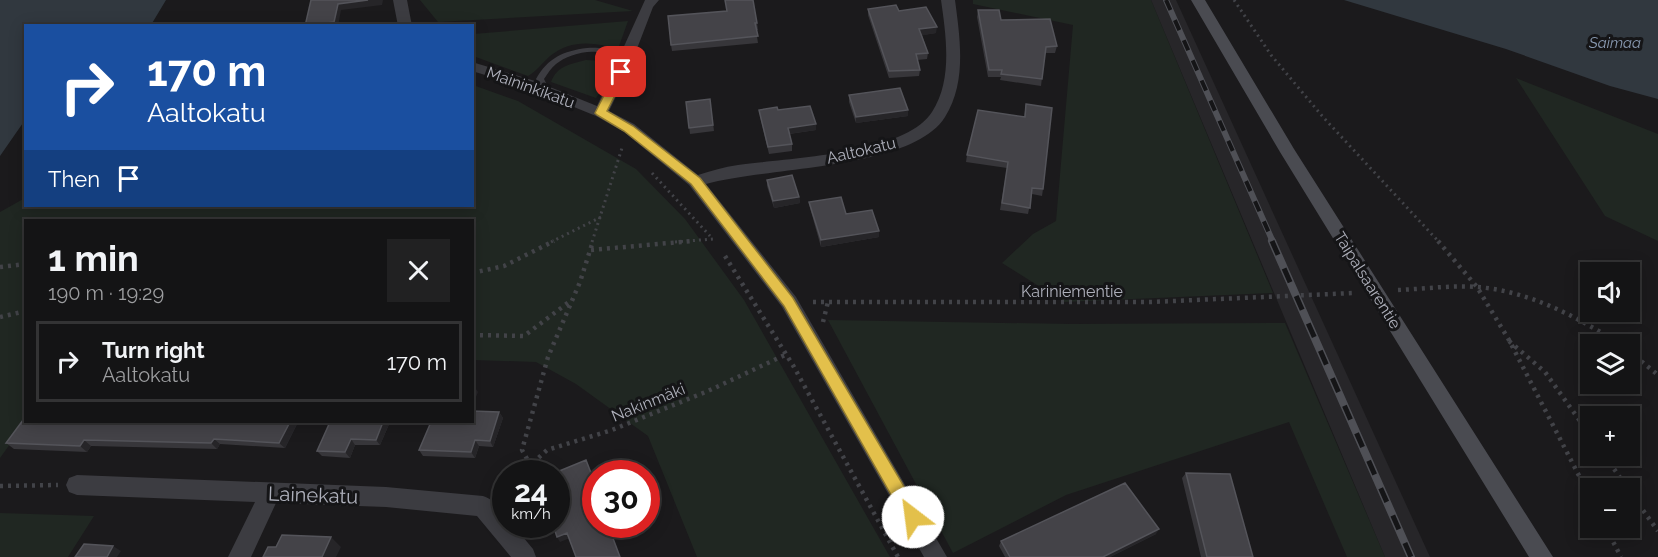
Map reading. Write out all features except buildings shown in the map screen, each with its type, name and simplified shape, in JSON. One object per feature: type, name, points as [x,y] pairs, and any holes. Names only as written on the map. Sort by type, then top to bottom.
[{"type":"main road","name":"Taipalsaarentie","points":[[1198,0],[1288,152],[1542,557]]},
{"type":"street","points":[[400,0],[405,24]]},
{"type":"street","points":[[601,113],[621,72],[647,6],[652,0]]},
{"type":"street","name":"Aaltokatu","points":[[695,181],[733,171],[841,157],[884,148],[918,134],[937,117],[946,95],[955,55],[948,0]]},
{"type":"street","name":"Maininkikatu","points":[[474,67],[545,89],[601,113],[628,128],[695,181],[789,302],[936,557]]},
{"type":"street","name":"Lainekatu","points":[[76,485],[386,498],[483,506],[525,557]]},
{"type":"street","points":[[239,557],[270,493]]},
{"type":"lane","points":[[545,89],[540,79],[545,70],[561,57],[573,52],[602,51],[613,54],[619,60],[621,72]]},
{"type":"path","points":[[1234,0],[1271,55],[1323,117],[1431,233],[1477,287],[1509,340],[1580,478]]},
{"type":"path","points":[[613,141],[631,155]]},
{"type":"path","points":[[528,460],[522,450],[548,357],[591,250],[622,148]]},
{"type":"path","points":[[591,250],[714,241],[649,170]]},
{"type":"path","points":[[474,273],[504,266],[602,217]]},
{"type":"path","points":[[722,251],[758,304],[787,354],[898,557]]},
{"type":"path","points":[[0,267],[24,264]]},
{"type":"path","points":[[1395,290],[1477,287],[1533,300],[1574,317],[1603,334]]},
{"type":"path","name":"Kariniementie","points":[[789,302],[1101,304],[1195,302],[1355,293]]},
{"type":"path","points":[[474,336],[484,338],[524,336],[573,298]]},
{"type":"path","points":[[0,317],[24,312]]},
{"type":"path","points":[[1509,340],[1531,356],[1546,371],[1580,420]]},
{"type":"path","name":"Nakinmäki","points":[[536,460],[547,450],[612,430],[708,391],[787,354]]},
{"type":"path","points":[[1640,360],[1658,375]]},
{"type":"path","points":[[0,486],[76,485]]},
{"type":"path","points":[[1640,506],[1658,531]]},
{"type":"path","points":[[1612,538],[1622,557]]},
{"type":"shaded area","points":[[420,0],[595,0],[633,11],[438,22]]},
{"type":"shaded area","points":[[973,0],[1151,0],[1273,293],[1064,302],[1002,263],[1033,234],[1056,221],[1073,25],[973,4]]},
{"type":"shaded area","points":[[1151,0],[1176,0],[1430,557],[1385,557]]},
{"type":"shaded area","points":[[628,21],[618,49],[600,45],[574,44],[550,56],[528,76],[474,56],[474,34]]},
{"type":"shaded area","points":[[586,60],[601,61],[610,66],[607,82],[596,98],[551,82],[560,69]]},
{"type":"shaded area","points":[[1516,78],[1658,134],[1658,241],[1605,216]]},
{"type":"shaded area","points":[[474,85],[518,101],[636,169],[685,219],[744,300],[890,557],[697,557],[660,466],[660,460],[658,460],[648,436],[576,384],[536,362],[474,360],[474,219],[24,219],[25,423],[0,458],[0,212],[24,199],[24,207],[474,207]]},
{"type":"shaded area","points":[[828,320],[1071,324],[1285,323],[1385,557],[1347,557],[1289,422],[1066,495],[953,553]]},
{"type":"shaded area","points":[[0,513],[94,516],[68,557],[0,557]]},
{"type":"water","points":[[0,0],[166,0],[152,24],[24,24],[24,121],[0,156]]},
{"type":"water","name":"Saimaa","points":[[1344,0],[1658,0],[1658,99],[1610,86],[1506,49]]},
{"type":"railway","points":[[1166,0],[1273,242]]},
{"type":"railway","points":[[1272,241],[1411,557]]},
{"type":"route","points":[[621,72],[601,113],[628,128],[695,181],[789,302],[913,517]]}]
